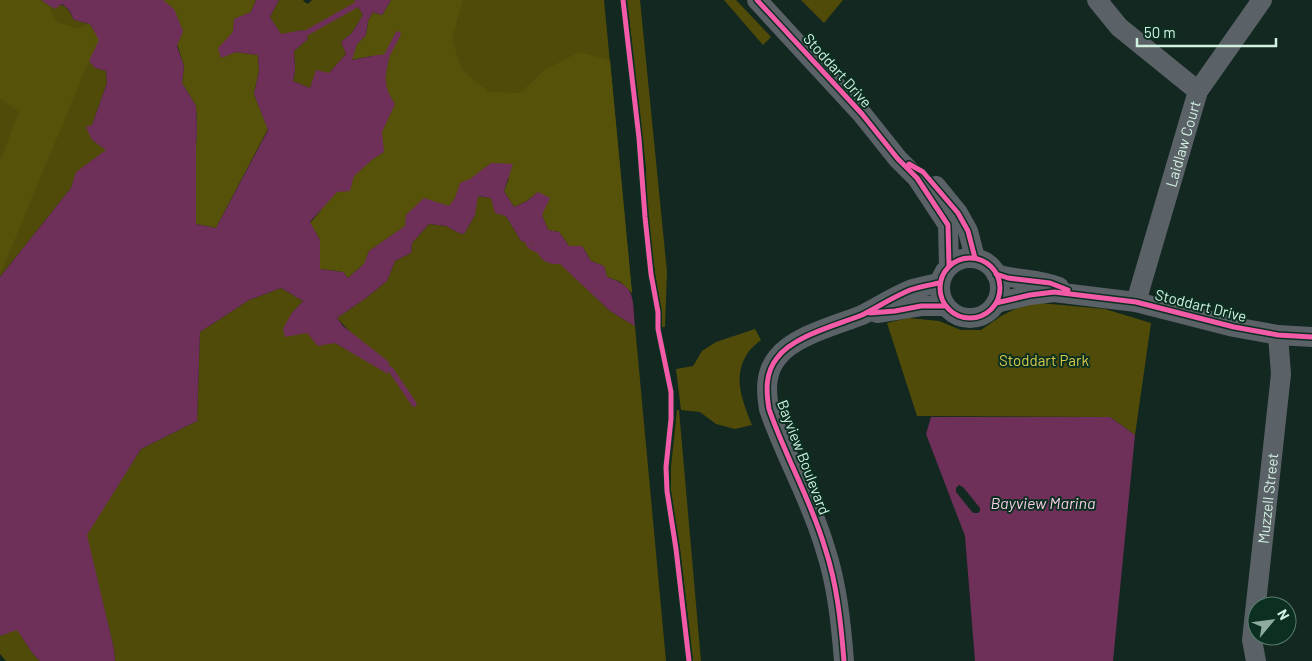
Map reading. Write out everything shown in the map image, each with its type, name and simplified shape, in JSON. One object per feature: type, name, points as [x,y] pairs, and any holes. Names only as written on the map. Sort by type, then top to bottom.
[{"type":"street","name":"Stoddart Drive","points":[[757,0],[862,114],[916,178],[948,225],[949,266]]},
{"type":"street","points":[[1097,0],[1119,27],[1198,91]]},
{"type":"street","name":"Laidlaw Court","points":[[1136,302],[1198,91],[1262,0]]},
{"type":"street","name":"Stoddart Drive","points":[[898,158],[923,172],[958,212],[968,231],[975,258]]},
{"type":"street","points":[[975,258],[987,264],[996,274],[1000,284],[999,294],[996,303],[988,312],[977,318],[965,319],[953,314],[944,306],[940,295],[940,283],[949,266],[957,260],[975,258]]},
{"type":"street","name":"Stoddart Drive","points":[[996,274],[1008,278],[1050,283],[1084,296]]},
{"type":"street","name":"Bayview Boulevard","points":[[844,661],[839,608],[833,577],[813,515],[773,420],[767,397],[769,374],[773,363],[791,345],[862,314],[910,290],[940,283]]},
{"type":"street","name":"Stoddart Drive","points":[[996,303],[1030,295],[1054,292],[1136,302],[1234,327],[1278,335],[1312,337]]},
{"type":"street","name":"Bayview Boulevard","points":[[862,314],[921,306],[944,306]]},
{"type":"street","name":"Muzzell Street","points":[[1256,661],[1252,640],[1281,374],[1278,335]]},
{"type":"green space","points":[[0,0],[41,0],[47,4],[61,5],[69,11],[74,20],[90,24],[95,68],[106,71],[107,83],[92,125],[92,140],[107,150],[77,172],[71,188],[0,277]]},
{"type":"green space","points":[[279,0],[304,0],[308,4],[312,0],[354,0],[363,15],[352,33],[341,42],[346,54],[329,73],[310,88],[293,81],[295,71],[294,51],[308,39],[303,30],[281,35],[270,17]]},
{"type":"green space","points":[[391,0],[604,0],[632,293],[510,178],[405,226],[364,265],[320,213]]},
{"type":"green space","points":[[627,0],[640,0],[667,272],[665,327],[662,327],[647,217],[646,168]]},
{"type":"green space","points":[[724,0],[736,0],[771,37],[763,45]]},
{"type":"green space","points":[[801,0],[843,0],[824,23]]},
{"type":"green space","points":[[477,196],[491,198],[506,216],[521,241],[533,243],[560,263],[610,311],[635,326],[666,661],[115,661],[114,649],[86,535],[141,449],[197,421],[200,332],[249,300],[281,288],[303,301],[291,314],[307,333],[335,343],[388,373],[337,318],[387,281],[395,261],[411,253],[412,243],[429,224],[446,226],[464,234],[475,215]]},
{"type":"green space","name":"Stoddart Park","points":[[1029,302],[1105,309],[1151,323],[1135,435],[1110,417],[917,416],[887,323],[908,318],[939,321],[961,330],[981,330],[1001,316]]},
{"type":"green space","points":[[755,329],[761,340],[747,354],[740,372],[743,399],[752,425],[735,429],[716,424],[700,412],[681,410],[676,369],[693,366],[702,351],[716,342]]},
{"type":"green space","points":[[677,410],[679,410],[701,661],[693,661],[680,548],[671,491],[671,467]]},
{"type":"green space","points":[[17,629],[33,654],[40,661],[6,661],[0,654],[0,636]]},
{"type":"shaded area","points":[[0,0],[41,0],[47,4],[57,22],[77,28],[90,24],[100,40],[89,61],[0,275],[0,161],[19,112],[0,98]]},
{"type":"shaded area","points":[[163,0],[256,0],[251,12],[235,19],[233,32],[221,57],[236,52],[258,55],[259,71],[254,94],[268,129],[216,228],[196,224],[196,106],[182,83],[184,66]]},
{"type":"shaded area","points":[[391,0],[463,0],[452,39],[462,70],[489,92],[520,93],[543,71],[579,52],[610,60],[632,293],[621,282],[607,277],[604,266],[591,261],[582,246],[569,246],[559,232],[548,230],[542,215],[537,192],[527,201],[514,207],[504,191],[509,178],[491,163],[470,179],[460,183],[455,198],[449,206],[406,214],[405,226],[368,251],[364,264],[348,278],[343,272],[320,269],[320,240],[310,223],[337,192],[350,191],[354,176],[384,152],[382,132],[395,104],[386,86],[390,55],[377,55],[351,60],[357,44],[366,35],[368,21],[373,12],[382,15]]},
{"type":"water","points":[[41,0],[163,0],[174,9],[183,31],[177,46],[184,66],[182,83],[196,106],[196,224],[216,228],[268,130],[254,94],[259,71],[258,55],[236,52],[221,58],[218,48],[233,32],[234,19],[251,12],[256,0],[279,0],[270,17],[281,34],[303,30],[308,39],[294,51],[295,71],[293,81],[310,88],[316,70],[329,73],[346,54],[341,42],[352,33],[363,15],[354,0],[391,0],[382,15],[373,12],[368,21],[366,35],[357,44],[352,60],[390,54],[386,85],[395,104],[382,132],[384,152],[354,176],[350,191],[337,192],[310,222],[320,240],[320,269],[343,272],[348,278],[364,264],[369,251],[405,226],[406,215],[424,198],[449,206],[455,198],[460,183],[470,179],[491,163],[513,164],[504,191],[514,207],[527,201],[538,192],[550,198],[542,215],[548,230],[559,232],[569,246],[582,246],[591,261],[604,266],[607,277],[624,285],[633,301],[635,326],[610,311],[560,264],[549,263],[542,259],[533,243],[521,241],[506,216],[495,213],[491,198],[478,196],[475,215],[464,234],[446,226],[429,224],[412,243],[411,253],[395,261],[387,281],[337,318],[343,326],[389,362],[388,374],[335,343],[318,346],[307,333],[285,337],[283,329],[291,314],[303,301],[281,288],[249,300],[200,332],[197,421],[141,449],[87,535],[114,649],[115,661],[40,661],[17,630],[0,636],[0,277],[71,188],[76,172],[106,150],[92,140],[86,127],[92,125],[107,83],[106,71],[95,68],[89,61],[99,40],[90,24],[74,20],[69,10],[62,4],[55,9]]},
{"type":"water","name":"Bayview Marina","points":[[931,417],[1110,417],[1135,435],[1113,661],[975,661],[965,536],[926,434]]},
{"type":"pier","points":[[959,485],[963,487],[980,508],[978,513],[973,513],[956,492],[956,488]]},
{"type":"waterway","points":[[299,37],[365,0]]},
{"type":"waterway","points":[[384,61],[398,34]]},
{"type":"waterway","points":[[525,237],[530,246],[542,252]]},
{"type":"waterway","points":[[383,365],[391,370],[414,404]]},
{"type":"cycle path","points":[[623,0],[639,138],[651,274],[658,312],[658,329],[671,392],[671,419],[666,467],[667,491],[689,661]]},
{"type":"cycle path","points":[[757,0],[862,114],[898,159],[917,178],[948,225],[949,266]]},
{"type":"cycle path","points":[[909,164],[923,172],[958,213],[968,231],[975,258]]},
{"type":"cycle path","points":[[964,258],[976,258],[987,263],[995,271],[1000,282],[1000,288],[998,300],[987,313],[976,318],[964,318],[953,313],[945,305],[940,294],[940,282],[945,271],[953,263],[964,258]]},
{"type":"cycle path","points":[[996,274],[1008,278],[1050,283],[1068,290]]},
{"type":"cycle path","points":[[844,661],[833,576],[813,513],[769,409],[767,396],[768,376],[773,364],[784,350],[804,337],[862,315],[910,290],[939,283]]},
{"type":"cycle path","points":[[996,303],[1030,295],[1054,292],[1136,302],[1234,327],[1278,335],[1312,337]]},
{"type":"cycle path","points":[[870,313],[921,306],[944,306]]}]
